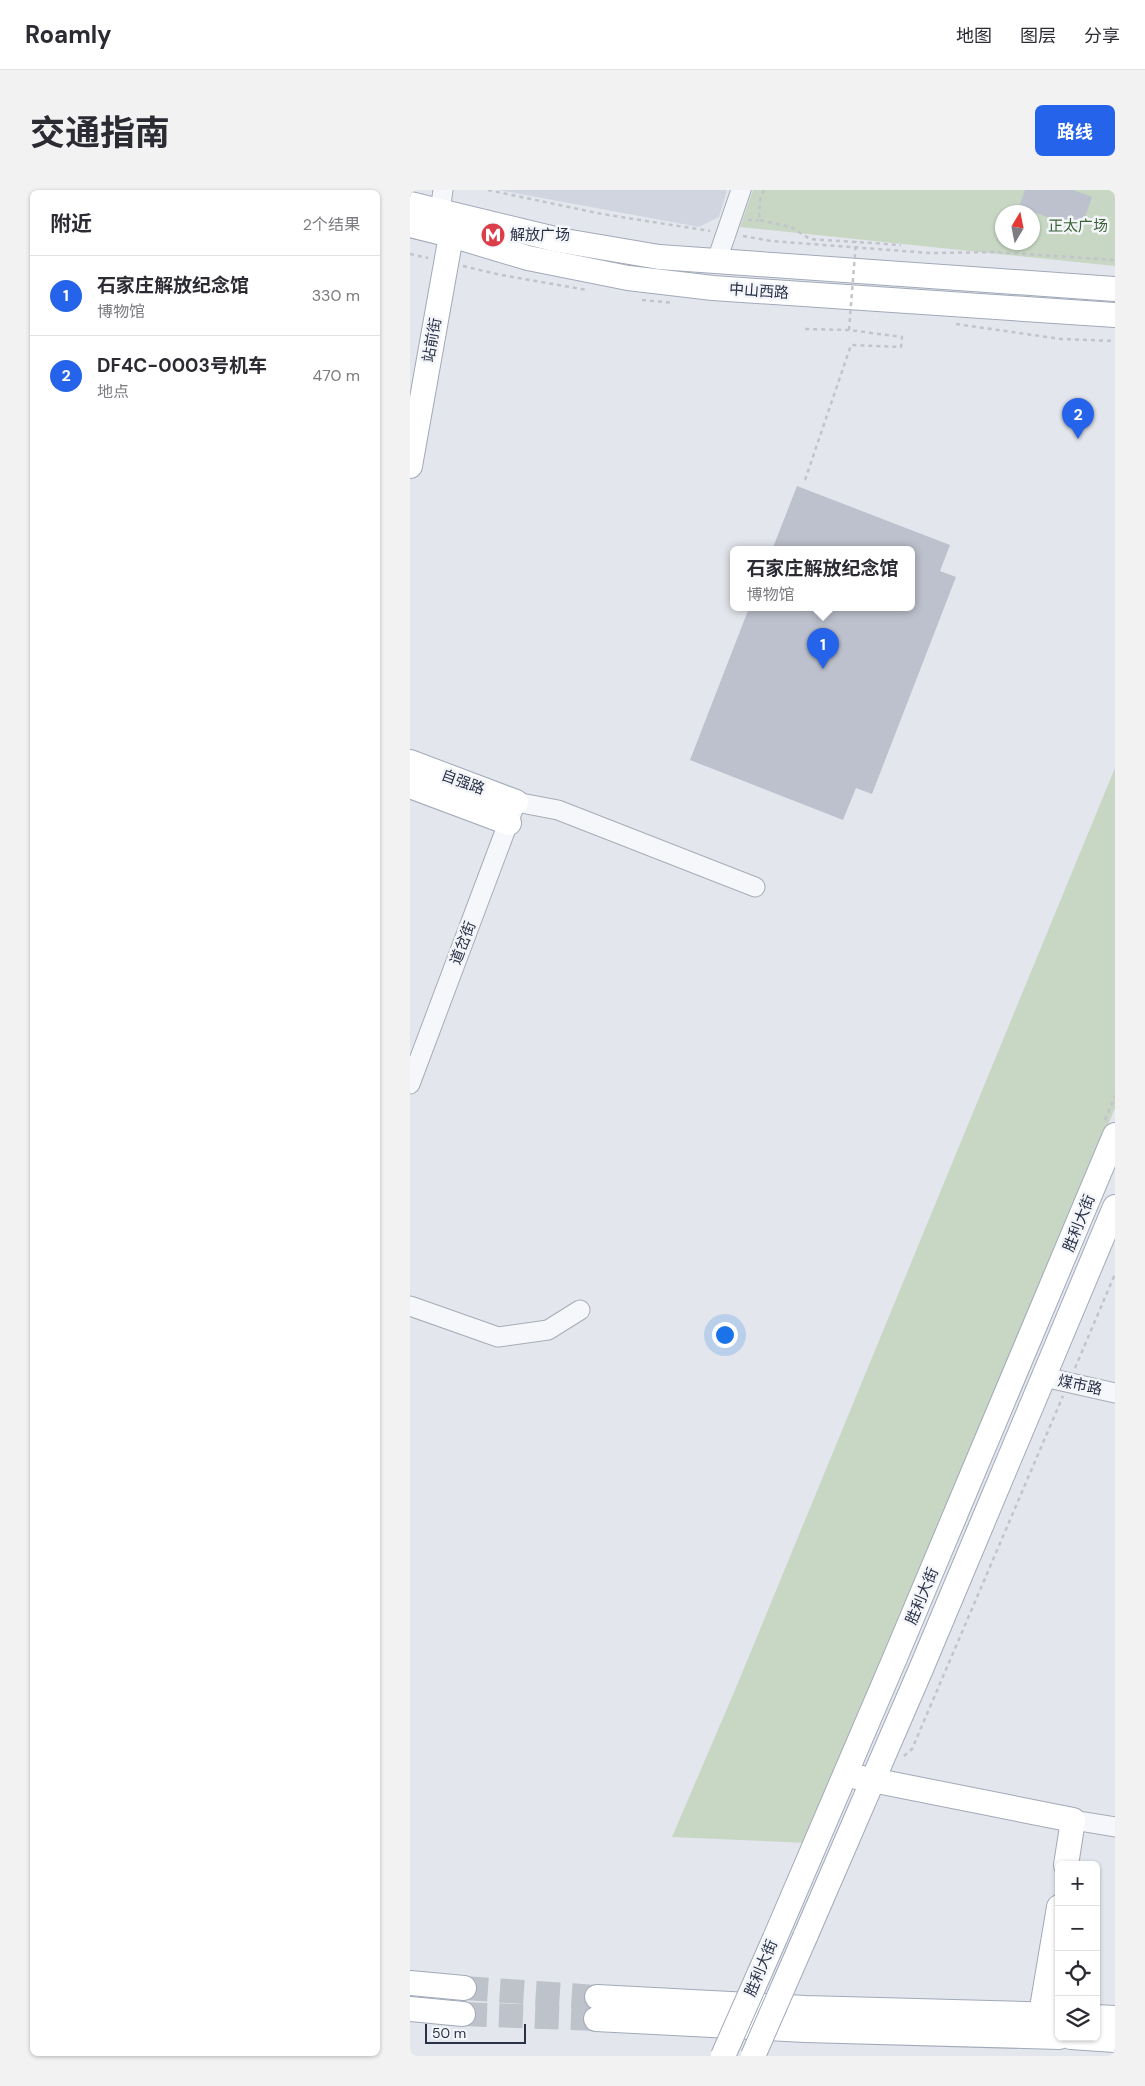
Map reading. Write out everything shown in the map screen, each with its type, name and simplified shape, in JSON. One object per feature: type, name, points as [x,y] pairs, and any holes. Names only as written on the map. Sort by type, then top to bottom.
[{"type":"main road","name":"中山西路","points":[[410,204],[445,217],[528,258],[628,278],[703,287],[1115,315]]},
{"type":"main road","name":"中山西路","points":[[410,226],[445,217],[660,257],[1115,289]]},
{"type":"main road","name":"站前街","points":[[410,380],[445,217]]},
{"type":"main road","name":"站前街","points":[[410,466],[445,217]]},
{"type":"main road","name":"自强路","points":[[410,762],[513,812]]},
{"type":"main road","name":"自强路","points":[[410,786],[513,812]]},
{"type":"main road","name":"胜利大街","points":[[724,2056],[1032,1335],[1115,1135]]},
{"type":"main road","name":"胜利大街","points":[[754,2056],[873,1780],[1115,1207]]},
{"type":"main road","points":[[845,1774],[1073,1820],[1067,1861]]},
{"type":"main road","points":[[597,2008],[806,2008],[1046,2032],[1055,1945]]},
{"type":"main road","points":[[410,1983],[464,1988]]},
{"type":"main road","points":[[410,2009],[464,2014]]},
{"type":"main road","points":[[1100,2017],[1115,2018]]},
{"type":"main road","points":[[1100,2039],[1115,2040]]},
{"type":"street","points":[[717,260],[740,190]]},
{"type":"street","points":[[513,812],[558,810],[755,887]]},
{"type":"street","name":"道岔街","points":[[410,1084],[513,812]]},
{"type":"street","points":[[410,1306],[498,1337],[548,1330],[580,1310]]},
{"type":"street","name":"煤市路","points":[[1044,1377],[1115,1392]]},
{"type":"street","points":[[1073,1820],[1115,1827]]},
{"type":"path","points":[[488,190],[602,214],[771,241],[930,254],[995,252],[1115,260]]},
{"type":"path","points":[[764,190],[760,200],[759,220],[791,228],[810,239],[901,245]]},
{"type":"path","points":[[849,330],[856,241]]},
{"type":"path","points":[[804,480],[851,345],[901,347],[902,337],[849,330],[805,329]]},
{"type":"path","points":[[899,1759],[912,1749],[1115,1274]]},
{"type":"shaded area","points":[[498,190],[727,190],[719,217],[699,227]]},
{"type":"green space","name":"正太广场","points":[[753,190],[1115,190],[1115,266],[740,227]]},
{"type":"green space","points":[[1115,768],[1115,1108],[808,1843],[672,1837],[735,1690]]},
{"type":"building","points":[[1025,190],[1073,190],[1092,197],[1081,229],[1040,214],[1040,205],[1020,205]]},
{"type":"building","points":[[797,486],[950,545],[940,571],[956,577],[872,794],[856,788],[843,820],[690,760],[748,611],[915,611],[915,546],[774,546]]},
{"type":"tunnel","points":[[464,1988],[597,1997]]},
{"type":"tunnel","points":[[463,2014],[596,2019]]},
{"type":"place","name":"解放广场","points":[[493,235]]},
{"type":"place","name":"DF4C-0003号机车","points":[[1078,439]]},
{"type":"place","name":"石家庄解放纪念馆","points":[[823,669]]}]
